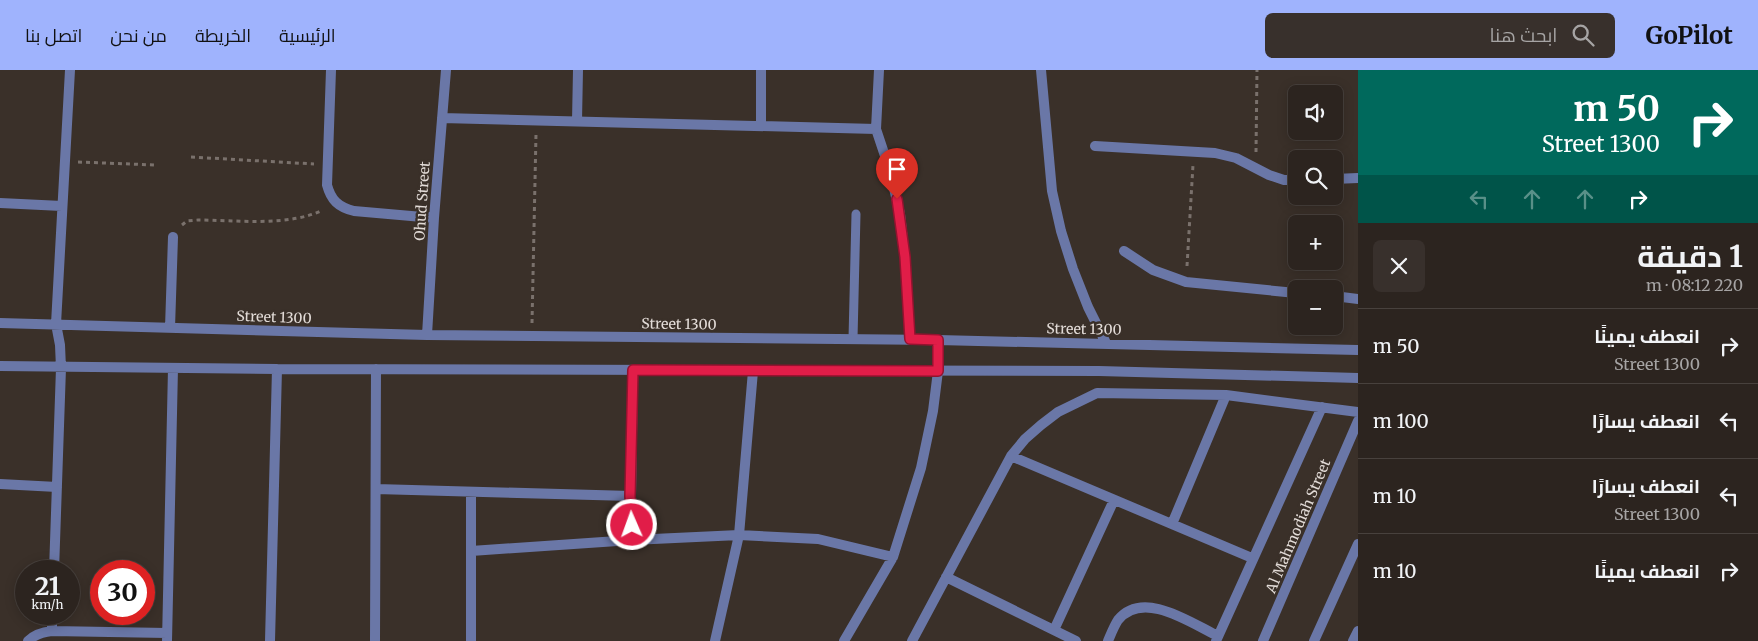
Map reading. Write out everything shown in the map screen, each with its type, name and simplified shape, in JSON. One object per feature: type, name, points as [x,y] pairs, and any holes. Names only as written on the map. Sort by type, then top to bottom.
[{"type":"street","points":[[54,560],[61,368],[60,345],[56,324],[70,70]]},
{"type":"street","points":[[331,70],[327,185],[336,203],[354,211],[434,218]]},
{"type":"street","name":"Ohud Street","points":[[427,335],[446,70]]},
{"type":"street","points":[[577,121],[578,70]]},
{"type":"street","points":[[761,126],[762,70]]},
{"type":"street","points":[[878,70],[876,129],[890,171],[900,214],[905,257],[910,339]]},
{"type":"street","points":[[1041,70],[1052,191],[1061,231],[1073,270],[1088,307],[1106,343]]},
{"type":"street","points":[[442,118],[876,129]]},
{"type":"street","points":[[1095,146],[1222,154],[1236,158],[1269,175],[1288,180]]},
{"type":"street","points":[[1343,179],[1358,178]]},
{"type":"street","points":[[0,203],[62,206]]},
{"type":"street","points":[[170,328],[173,237]]},
{"type":"street","points":[[1124,251],[1153,270],[1186,282],[1288,292]]},
{"type":"street","points":[[1343,297],[1358,299]]},
{"type":"street","name":"Street 1300","points":[[0,323],[427,335],[910,339],[1358,350]]},
{"type":"street","points":[[844,641],[893,557],[921,468],[933,412],[938,371],[938,340]]},
{"type":"street","points":[[0,366],[61,368],[754,371],[1099,370],[1358,378]]},
{"type":"street","points":[[28,641],[32,637],[52,630],[167,637],[173,368]]},
{"type":"street","points":[[270,641],[277,369]]},
{"type":"street","points":[[375,641],[376,369]]},
{"type":"street","points":[[632,540],[630,496],[633,370]]},
{"type":"street","points":[[715,641],[738,535],[754,371]]},
{"type":"street","points":[[912,641],[1011,456],[1025,439],[1047,420],[1077,401],[1097,393],[1226,395],[1358,412]]},
{"type":"street","points":[[1172,524],[1226,395]]},
{"type":"street","points":[[1108,641],[1118,620],[1126,612],[1149,606],[1160,608],[1217,638],[1322,407]]},
{"type":"street","name":"Al Mahmodiah Street","points":[[1263,641],[1358,421]]},
{"type":"street","points":[[1011,456],[1252,558]]},
{"type":"street","points":[[0,484],[57,487]]},
{"type":"street","points":[[376,489],[630,496]]},
{"type":"street","points":[[471,492],[471,641]]},
{"type":"street","points":[[1054,630],[1114,500]]},
{"type":"street","points":[[471,551],[738,535],[818,539],[893,557]]},
{"type":"street","points":[[1314,641],[1358,544]]},
{"type":"street","points":[[946,577],[1076,641]]},
{"type":"street","points":[[52,625],[52,630]]},
{"type":"street","points":[[1353,641],[1358,631]]},
{"type":"lane","points":[[853,339],[856,214]]},
{"type":"path","points":[[1255,167],[1257,70]]},
{"type":"path","points":[[531,336],[536,120]]},
{"type":"path","points":[[1186,282],[1194,151]]},
{"type":"path","points":[[191,157],[328,164]]},
{"type":"path","points":[[65,162],[155,165]]},
{"type":"path","points":[[173,237],[178,228],[187,221],[275,221],[317,212],[336,203]]},
{"type":"route","points":[[632,525],[630,496],[633,370],[938,371],[938,340],[910,339],[905,257],[897,199]]}]
